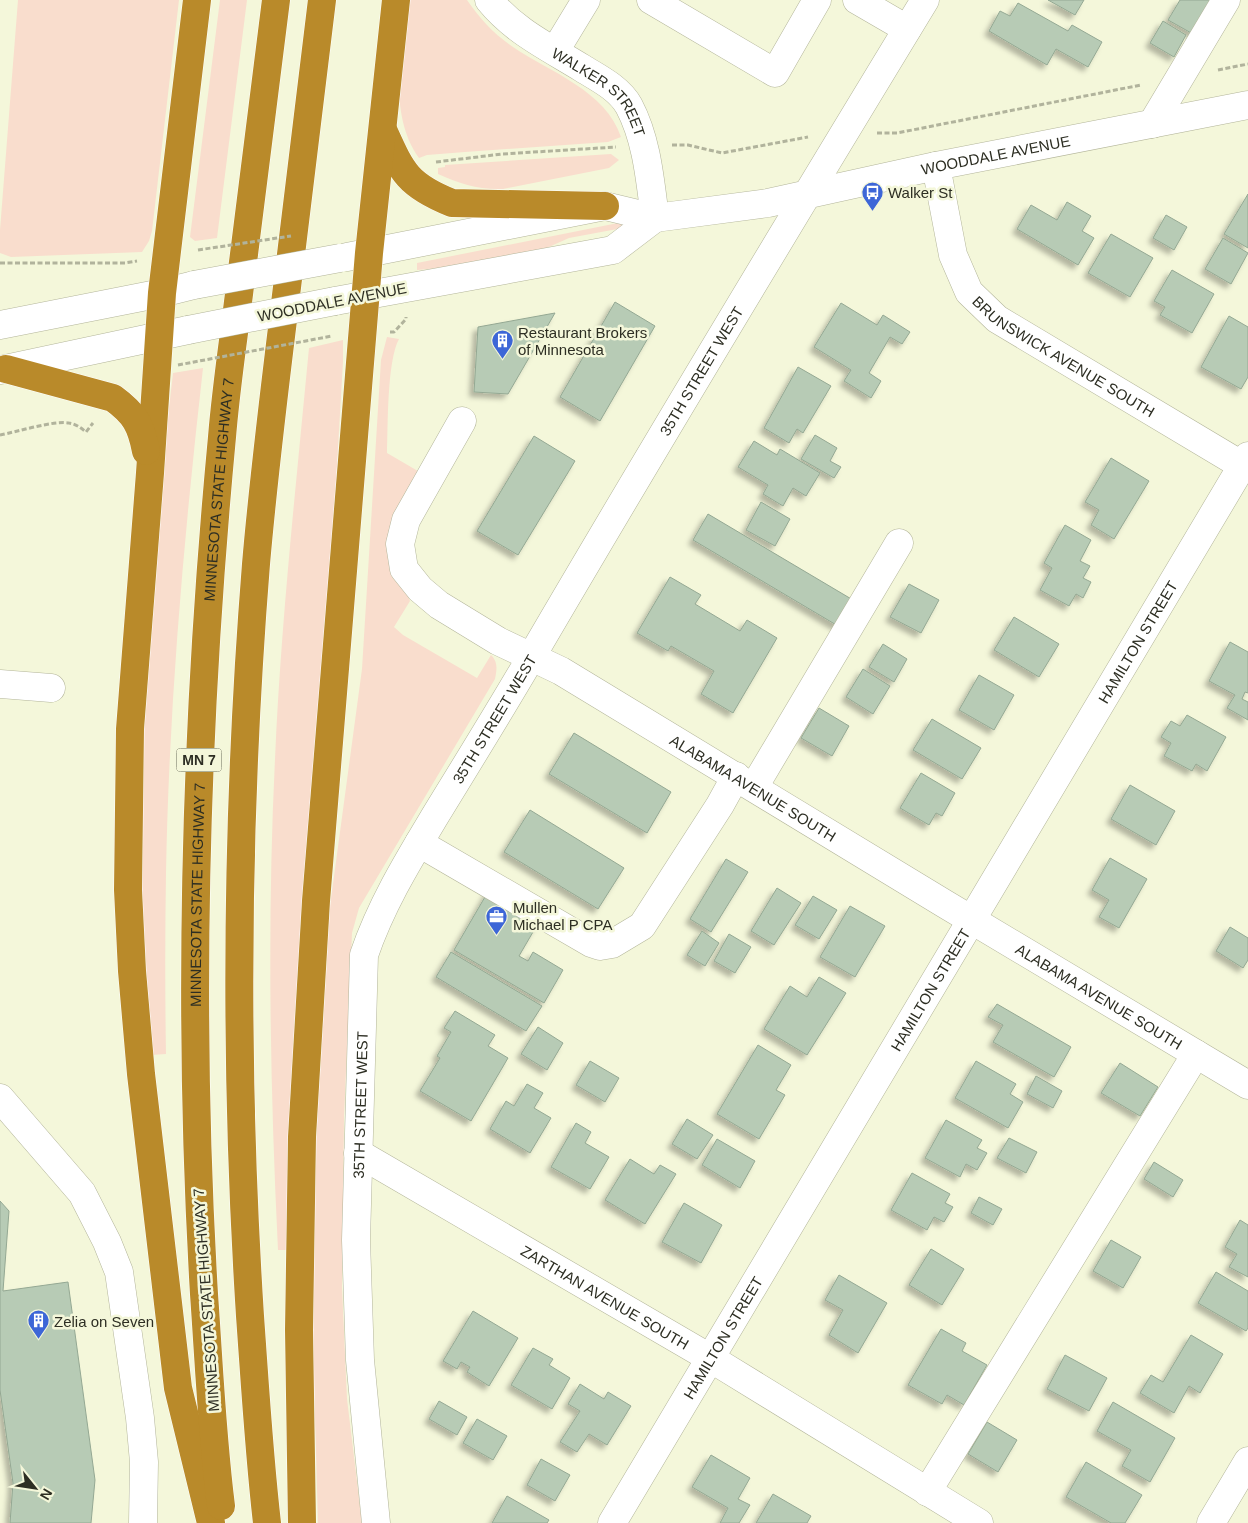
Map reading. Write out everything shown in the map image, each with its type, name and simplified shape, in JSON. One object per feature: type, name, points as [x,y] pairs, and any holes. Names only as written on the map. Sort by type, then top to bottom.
[{"type":"highway","points":[[197,0],[162,293],[130,728],[128,890],[132,971],[141,1074],[178,1388],[211,1523]]},
{"type":"highway","name":"MINNESOTA STATE HIGHWAY 7","points":[[223,1523],[208,1354],[200,1226],[195,1096],[194,963],[200,741],[211,562],[222,432],[276,0]]},
{"type":"highway","name":"MN 7","points":[[267,1523],[244,1221],[240,1093],[241,827],[257,555],[269,435],[322,0]]},
{"type":"highway","points":[[302,1523],[299,1330],[303,1127],[316,901],[369,253],[396,0]]},
{"type":"highway","points":[[383,128],[398,163],[416,185],[430,194],[452,203],[606,206]]},
{"type":"highway","points":[[2,366],[94,392],[119,402],[135,416],[143,433],[150,473]]},
{"type":"street","name":"WALKER STREET","points":[[490,0],[502,15],[524,33],[611,86],[628,105],[647,160],[655,218]]},
{"type":"street","points":[[554,51],[586,0]]},
{"type":"street","points":[[651,0],[775,73],[817,0]]},
{"type":"street","points":[[857,0],[907,29]]},
{"type":"street","name":"35TH STREET WEST","points":[[376,1523],[360,1360],[356,1240],[364,955],[374,926],[389,894],[419,843],[532,657],[805,195],[925,0]]},
{"type":"street","points":[[1152,124],[1226,0]]},
{"type":"street","name":"WOODDALE AVENUE","points":[[0,325],[194,285],[369,253],[606,206],[655,218],[768,203],[936,166],[1248,105]]},
{"type":"street","name":"BRUNSWICK AVENUE SOUTH","points":[[936,166],[953,256],[969,292],[996,319],[1246,464]]},
{"type":"street","name":"WOODDALE AVENUE","points":[[2,366],[159,337],[336,301],[613,250],[655,218]]},
{"type":"street","name":"ALABAMA AVENUE SOUTH","points":[[462,421],[406,520],[400,544],[404,569],[420,589],[438,605],[498,641],[561,671],[1248,1085]]},
{"type":"street","name":"HAMILTON STREET","points":[[612,1523],[1246,464]]},
{"type":"street","points":[[419,843],[592,943],[600,946],[612,944],[626,937],[642,926],[720,805],[745,782],[900,543]]},
{"type":"street","points":[[0,684],[51,688]]},
{"type":"street","points":[[927,1492],[1196,1054]]},
{"type":"street","points":[[0,1098],[82,1193],[108,1242],[119,1272],[140,1418],[144,1462],[143,1523]]},
{"type":"street","name":"ZARTHAN AVENUE SOUTH","points":[[358,1153],[710,1358],[979,1523]]},
{"type":"street","points":[[1211,1523],[1248,1461]]},
{"type":"path","points":[[884,133],[897,133],[1248,64]]},
{"type":"path","points":[[672,145],[688,145],[722,153],[810,136]]},
{"type":"path","points":[[431,162],[502,154],[618,147]]},
{"type":"path","points":[[198,250],[295,235]]},
{"type":"path","points":[[0,263],[125,263]]},
{"type":"path","points":[[394,332],[406,319]]},
{"type":"path","points":[[178,365],[332,336]]},
{"type":"path","points":[[0,435],[68,422],[86,432],[93,423]]},
{"type":"shaded area","points":[[18,0],[179,0],[152,231],[149,241],[142,252],[11,257],[0,253],[0,230]]},
{"type":"shaded area","points":[[220,0],[247,0],[217,238],[195,241],[190,237]]},
{"type":"shaded area","points":[[403,0],[467,0],[488,26],[506,42],[590,95],[614,121],[621,137],[608,142],[427,155],[419,158],[409,141],[403,122],[400,102],[399,61]]},
{"type":"shaded area","points":[[611,154],[619,160],[609,168],[503,189],[470,186],[438,174],[438,168],[445,167],[445,165]]},
{"type":"shaded area","points":[[628,221],[628,227],[569,238],[531,255],[483,264],[417,270],[417,263]]},
{"type":"shaded area","points":[[387,337],[399,339],[395,349],[390,377],[387,453],[423,474],[400,577],[410,601],[394,627],[403,635],[477,678],[491,655],[495,660],[496,669],[495,679],[359,908],[352,933],[344,1117],[342,1288],[347,1399],[362,1523],[318,1523],[313,1346],[314,1173],[330,906],[362,669],[381,360]]},
{"type":"shaded area","points":[[343,340],[291,1250],[278,1250],[271,1066],[270,943],[273,820],[281,656],[309,348]]},
{"type":"shaded area","points":[[203,368],[178,620],[170,746],[165,963],[166,1054],[151,1055],[141,928],[142,755],[148,639],[173,373]]},
{"type":"building","points":[[1048,0],[1084,0],[1075,15]]},
{"type":"building","points":[[1180,0],[1213,0],[1193,34],[1168,20]]},
{"type":"building","points":[[1018,3],[1068,31],[1072,25],[1102,42],[1088,67],[1056,49],[1047,65],[989,31],[1000,11],[1010,16]]},
{"type":"building","points":[[1163,21],[1186,35],[1174,57],[1150,43]]},
{"type":"building","points":[[1248,194],[1248,248],[1224,234]]},
{"type":"building","points":[[1067,202],[1091,216],[1082,231],[1094,238],[1078,265],[1017,229],[1031,205],[1057,220]]},
{"type":"building","points":[[1166,215],[1187,227],[1174,250],[1153,238]]},
{"type":"building","points":[[1111,234],[1153,258],[1130,297],[1088,273]]},
{"type":"building","points":[[1223,238],[1248,253],[1231,284],[1205,269]]},
{"type":"building","points":[[1172,270],[1214,294],[1192,333],[1160,315],[1165,307],[1154,301]]},
{"type":"building","points":[[615,302],[655,326],[600,421],[560,397]]},
{"type":"building","points":[[841,303],[877,325],[883,315],[910,332],[902,344],[890,337],[869,373],[881,381],[871,398],[844,381],[851,370],[814,347]]},
{"type":"building","name":"Restaurant Brokers of Minnesota","points":[[555,313],[508,394],[474,392],[478,327]]},
{"type":"building","points":[[1229,316],[1248,327],[1248,377],[1241,389],[1201,367]]},
{"type":"building","points":[[798,367],[831,386],[803,433],[797,429],[789,443],[764,428]]},
{"type":"building","points":[[815,435],[837,448],[830,461],[841,467],[834,478],[801,459]]},
{"type":"building","points":[[534,436],[575,461],[518,555],[477,531]]},
{"type":"building","points":[[754,441],[777,455],[780,449],[820,473],[806,496],[793,488],[783,506],[763,494],[768,485],[738,467]]},
{"type":"building","points":[[1111,458],[1149,481],[1114,539],[1091,525],[1099,510],[1085,502]]},
{"type":"building","points":[[761,502],[790,519],[775,546],[746,530]]},
{"type":"building","points":[[708,514],[853,600],[838,626],[693,540]]},
{"type":"building","points":[[1065,525],[1091,540],[1080,561],[1090,566],[1083,578],[1091,582],[1083,598],[1076,594],[1069,606],[1040,590],[1052,568],[1044,563]]},
{"type":"building","points":[[670,577],[701,595],[695,604],[740,631],[747,620],[777,638],[733,713],[701,694],[714,671],[671,646],[668,651],[637,633]]},
{"type":"building","points":[[909,584],[939,600],[921,633],[890,617]]},
{"type":"building","points":[[1014,617],[1059,644],[1039,677],[994,650]]},
{"type":"building","points":[[1230,642],[1248,652],[1248,693],[1245,692],[1242,699],[1248,702],[1248,720],[1227,708],[1235,695],[1209,681]]},
{"type":"building","points":[[883,644],[907,659],[894,682],[869,667]]},
{"type":"building","points":[[863,669],[890,686],[873,714],[846,697]]},
{"type":"building","points":[[979,675],[1014,695],[994,730],[959,710]]},
{"type":"building","points":[[819,708],[849,726],[832,756],[801,738]]},
{"type":"building","points":[[1187,715],[1226,737],[1207,771],[1196,764],[1192,771],[1164,756],[1171,743],[1161,737],[1171,721],[1180,726]]},
{"type":"building","points":[[932,719],[981,748],[962,779],[913,750]]},
{"type":"building","points":[[574,733],[671,792],[647,833],[549,774]]},
{"type":"building","points":[[921,773],[955,793],[942,816],[936,813],[929,825],[900,808]]},
{"type":"building","points":[[1130,785],[1175,811],[1156,845],[1111,819]]},
{"type":"building","points":[[530,810],[624,868],[598,909],[504,852]]},
{"type":"building","points":[[1110,858],[1147,879],[1119,928],[1099,917],[1109,900],[1092,890]]},
{"type":"building","points":[[726,859],[748,872],[711,932],[690,919]]},
{"type":"building","points":[[777,888],[801,903],[774,945],[751,931]]},
{"type":"building","name":"Mullen Michael P CPA","points":[[489,890],[540,920],[519,956],[528,961],[533,952],[563,970],[544,1003],[454,950]]},
{"type":"building","points":[[813,896],[837,910],[819,939],[795,925]]},
{"type":"building","points":[[850,906],[885,926],[855,977],[820,957]]},
{"type":"building","points":[[1230,927],[1248,938],[1248,960],[1243,968],[1216,951]]},
{"type":"building","points":[[702,931],[719,943],[705,966],[687,955]]},
{"type":"building","points":[[729,934],[751,947],[735,973],[714,961]]},
{"type":"building","points":[[451,952],[542,1006],[526,1031],[436,977]]},
{"type":"building","points":[[819,977],[846,993],[807,1055],[764,1029],[790,986],[807,997]]},
{"type":"building","points":[[997,1004],[1071,1047],[1054,1077],[993,1042],[1003,1025],[988,1017]]},
{"type":"building","points":[[455,1011],[495,1035],[488,1046],[508,1058],[471,1121],[420,1091],[440,1058],[437,1056],[451,1032],[444,1028]]},
{"type":"building","points":[[538,1027],[563,1043],[547,1070],[521,1054]]},
{"type":"building","points":[[758,1045],[791,1065],[776,1090],[785,1095],[759,1139],[717,1114]]},
{"type":"building","points":[[590,1061],[619,1078],[605,1102],[576,1085]]},
{"type":"building","points":[[976,1061],[1016,1084],[1010,1094],[1023,1102],[1008,1128],[955,1098]]},
{"type":"building","points":[[1120,1063],[1158,1087],[1140,1116],[1101,1093]]},
{"type":"building","points":[[1036,1076],[1062,1091],[1053,1108],[1027,1094]]},
{"type":"building","points":[[527,1084],[543,1093],[534,1108],[551,1118],[530,1153],[490,1129],[506,1101],[514,1106]]},
{"type":"building","points":[[687,1119],[713,1135],[697,1159],[672,1144]]},
{"type":"building","points":[[946,1120],[982,1140],[977,1148],[987,1153],[977,1170],[966,1164],[960,1177],[925,1158]]},
{"type":"building","points":[[576,1123],[591,1132],[585,1143],[609,1157],[590,1189],[551,1167]]},
{"type":"building","points":[[1009,1138],[1037,1152],[1026,1173],[997,1158]]},
{"type":"building","points":[[717,1139],[755,1161],[740,1188],[702,1165]]},
{"type":"building","points":[[630,1159],[654,1174],[660,1165],[676,1174],[645,1224],[605,1200]]},
{"type":"building","points":[[1154,1162],[1183,1180],[1173,1197],[1144,1179]]},
{"type":"building","points":[[912,1173],[950,1194],[945,1203],[953,1207],[944,1222],[934,1217],[927,1230],[891,1210]]},
{"type":"building","points":[[979,1197],[1002,1209],[993,1225],[971,1213]]},
{"type":"building","name":"Zelia on Seven","points":[[0,1201],[9,1211],[3,1291],[68,1282],[95,1480],[91,1523],[10,1523],[13,1483],[0,1390]]},
{"type":"building","points":[[684,1203],[722,1225],[701,1263],[662,1242]]},
{"type":"building","points":[[1240,1220],[1248,1225],[1248,1277],[1229,1267],[1237,1254],[1225,1247]]},
{"type":"building","points":[[1111,1240],[1141,1257],[1123,1288],[1093,1271]]},
{"type":"building","points":[[931,1249],[964,1269],[942,1305],[909,1285]]},
{"type":"building","points":[[1216,1272],[1248,1291],[1248,1328],[1246,1331],[1198,1303]]},
{"type":"building","points":[[839,1275],[887,1303],[858,1353],[829,1335],[843,1310],[825,1300]]},
{"type":"building","points":[[473,1311],[518,1338],[489,1386],[467,1372],[470,1367],[461,1362],[457,1369],[443,1361]]},
{"type":"building","points":[[941,1329],[966,1343],[962,1351],[987,1365],[964,1405],[947,1395],[942,1404],[908,1385]]},
{"type":"building","points":[[1191,1335],[1223,1354],[1200,1393],[1189,1386],[1174,1413],[1140,1393],[1151,1375],[1163,1382]]},
{"type":"building","points":[[533,1348],[553,1359],[549,1365],[570,1378],[552,1409],[511,1385]]},
{"type":"building","points":[[1065,1355],[1107,1378],[1089,1411],[1047,1389]]},
{"type":"building","points":[[580,1384],[604,1399],[608,1392],[631,1406],[607,1445],[589,1434],[577,1452],[560,1442],[580,1411],[568,1404]]},
{"type":"building","points":[[439,1401],[467,1417],[457,1435],[429,1419]]},
{"type":"building","points":[[1113,1402],[1175,1438],[1150,1482],[1122,1466],[1131,1450],[1097,1431]]},
{"type":"building","points":[[477,1419],[507,1436],[493,1460],[463,1443]]},
{"type":"building","points":[[987,1422],[1017,1440],[998,1472],[968,1454]]},
{"type":"building","points":[[711,1455],[750,1478],[738,1499],[750,1505],[739,1523],[720,1523],[728,1508],[692,1487]]},
{"type":"building","points":[[541,1459],[570,1475],[555,1501],[527,1485]]},
{"type":"building","points":[[1086,1462],[1142,1495],[1125,1523],[1111,1523],[1066,1497]]},
{"type":"building","points":[[773,1494],[811,1516],[807,1523],[756,1523]]},
{"type":"building","points":[[507,1496],[549,1520],[547,1523],[492,1523]]},
{"type":"place","name":"Walker St","points":[[872,211]]},
{"type":"place","name":"Restaurant Brokers of Minnesota","points":[[502,360]]},
{"type":"place","name":"Mullen Michael P CPA","points":[[497,935]]},
{"type":"place","name":"Zelia on Seven","points":[[38,1340]]}]
